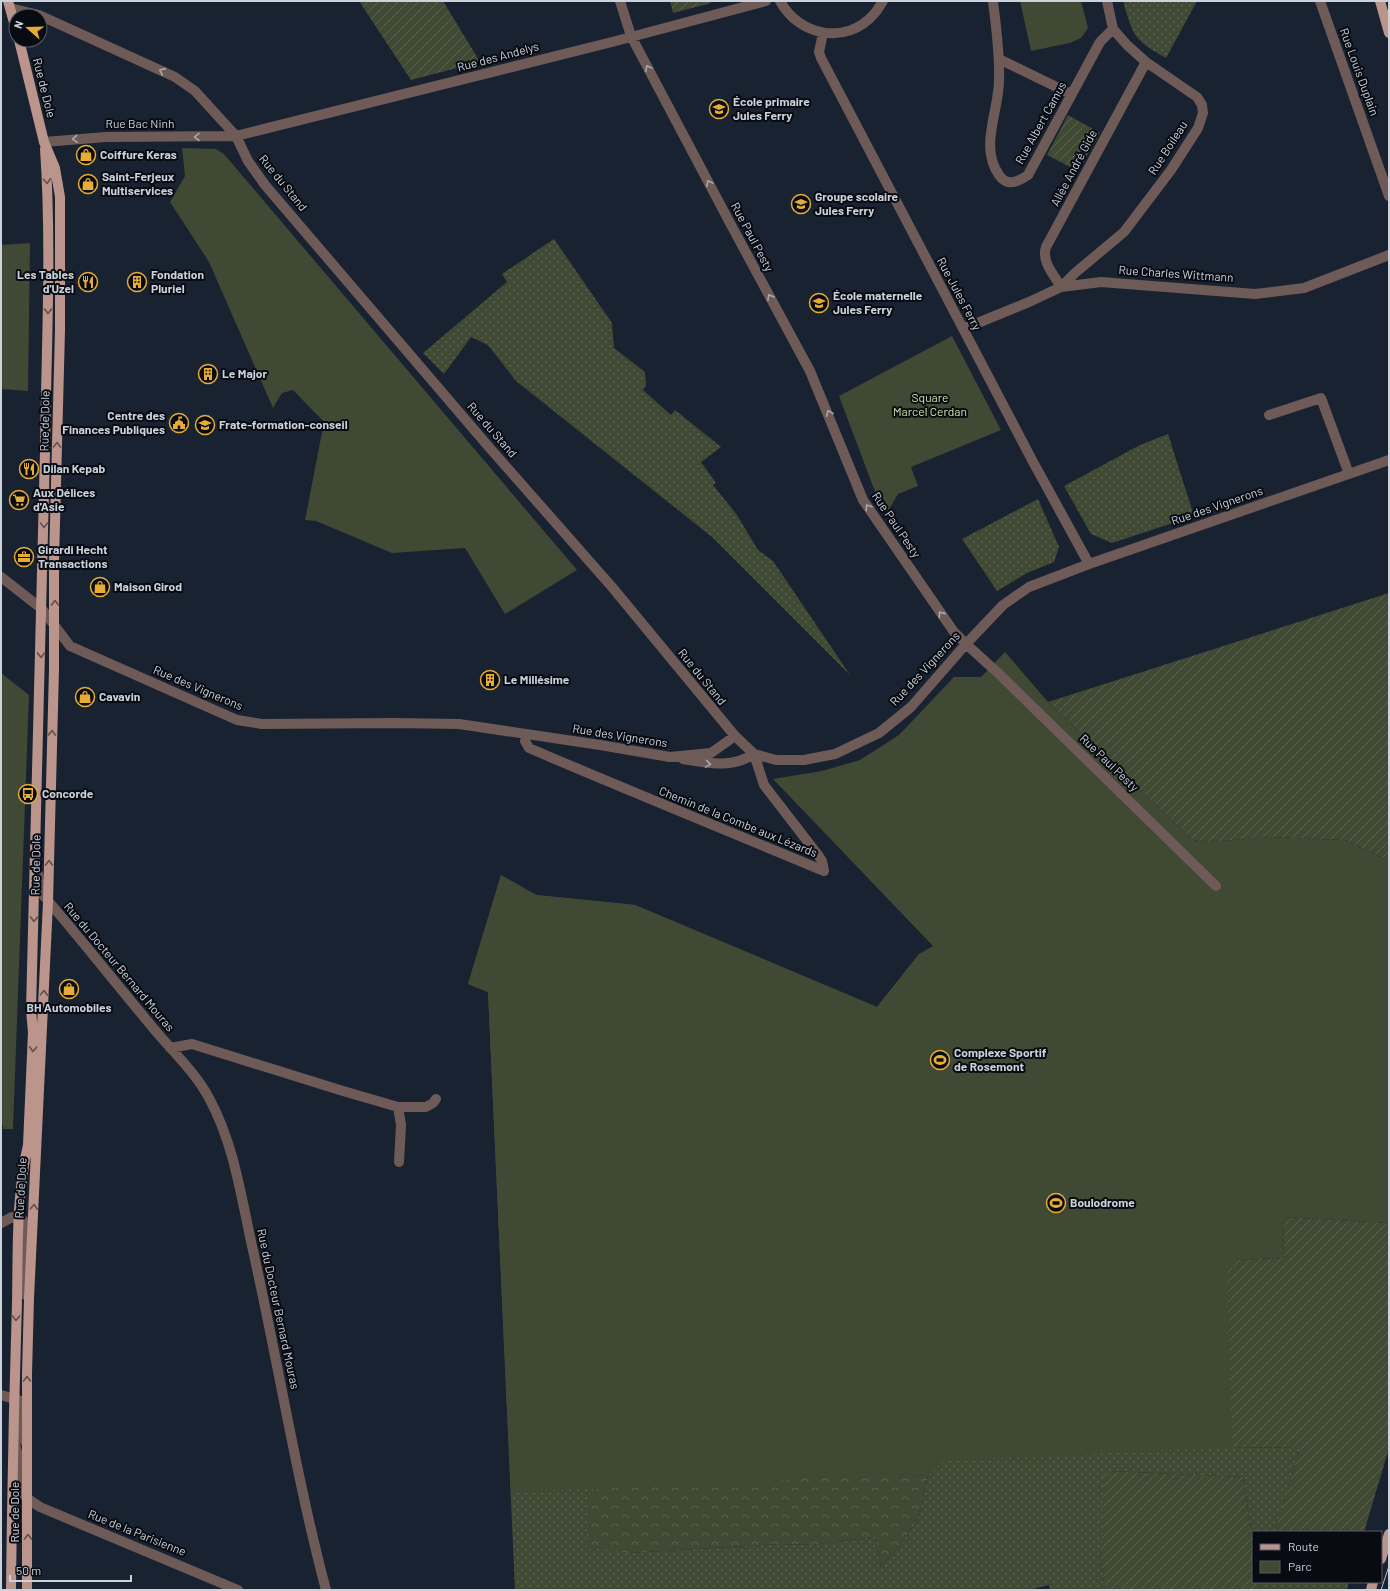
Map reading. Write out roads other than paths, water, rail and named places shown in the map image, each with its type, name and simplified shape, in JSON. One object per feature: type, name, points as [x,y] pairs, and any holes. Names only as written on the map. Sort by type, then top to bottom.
[{"type":"main road","points":[[1380,1],[1389,33]]},
{"type":"main road","name":"Rue de Dole","points":[[20,48],[44,142],[55,168],[60,197],[60,323],[54,561],[55,626],[48,902],[29,1298],[27,1590]]},
{"type":"main road","name":"Rue de Dole","points":[[11,1590],[13,1437],[19,1218],[24,1160],[28,1145],[34,1032],[31,1010],[48,330],[48,197],[44,142]]},
{"type":"main road","points":[[1382,1556],[1389,1534]]},
{"type":"street","name":"Rue Paul Pesty","points":[[620,1],[631,36],[810,371],[822,396],[863,500],[944,619],[966,644],[998,673],[1216,886]]},
{"type":"street","name":"Rue des Andelys","points":[[236,136],[766,1]]},
{"type":"street","points":[[780,1],[796,21],[809,29],[834,34],[846,32],[861,25],[874,14],[883,1]]},
{"type":"street","name":"Rue Albert Camus","points":[[994,1],[1000,82],[990,136],[990,151],[995,169],[1002,179],[1012,183],[1020,181],[1028,175],[1100,42],[1113,29]]},
{"type":"street","name":"Rue Boileau","points":[[1061,287],[1075,273],[1124,232],[1171,170],[1198,128],[1203,113],[1202,105],[1197,97],[1146,62],[1127,45],[1113,29],[1107,1]]},
{"type":"street","name":"Rue Louis Duplain","points":[[1320,1],[1389,196]]},
{"type":"street","name":"Rue du Stand","points":[[9,4],[175,77],[195,92],[236,136],[248,161],[265,186],[607,582],[735,736]]},
{"type":"street","name":"Rue Jules Ferry","points":[[823,33],[819,52],[821,58],[1032,460],[1089,564]]},
{"type":"street","points":[[999,59],[1072,94]]},
{"type":"street","name":"Allée André Gide","points":[[1061,287],[1045,259],[1044,253],[1046,246],[1146,62]]},
{"type":"street","name":"Rue Bac Ninh","points":[[44,142],[106,137],[236,136]]},
{"type":"street","name":"Rue Charles Wittmann","points":[[963,329],[1061,287],[1100,282],[1255,294],[1304,288],[1389,255]]},
{"type":"street","points":[[1269,415],[1321,398],[1350,474]]},
{"type":"street","name":"Rue des Vignerons","points":[[1,577],[42,610],[70,646],[237,720],[262,724],[443,723],[526,734],[670,757],[711,753],[735,736],[754,754],[776,760],[804,760],[835,754],[879,733],[911,707],[966,644],[1003,605],[1029,587],[1089,564],[1389,460]]},
{"type":"street","name":"Chemin de la Combe aux Lézards","points":[[526,734],[525,741],[529,748],[621,788],[730,831],[824,871],[822,862],[818,855],[764,785],[754,754]]},
{"type":"street","points":[[670,757],[717,765],[736,763],[754,754]]},
{"type":"street","name":"Rue du Docteur Bernard Mouras","points":[[36,852],[40,887],[43,895],[170,1048],[194,1074],[219,1118],[231,1151],[265,1302],[307,1514],[326,1590]]},
{"type":"street","name":"Rue du Docteur Bernard Mouras","points":[[170,1048],[192,1044],[398,1107],[426,1107],[433,1103],[436,1098]]},
{"type":"street","points":[[398,1107],[401,1125],[400,1162]]},
{"type":"street","points":[[1,1223],[12,1217],[19,1218],[23,1220],[26,1227],[24,1293],[29,1298]]},
{"type":"street","points":[[1,1394],[20,1401],[21,1434],[27,1445]]},
{"type":"street","points":[[13,1437],[19,1460],[20,1490],[28,1499]]},
{"type":"street","name":"Rue de la Parisienne","points":[[28,1499],[40,1507],[238,1590]]},
{"type":"tram line","points":[[1381,1590],[1389,1566]]},
{"type":"place","name":"École primaire Jules Ferry","points":[[719,109]]},
{"type":"place","name":"Coiffure Keras","points":[[86,155]]},
{"type":"place","name":"Saint-Ferjeux Multiservices","points":[[88,184]]},
{"type":"place","name":"Groupe scolaire Jules Ferry","points":[[801,204]]},
{"type":"place","name":"Les Tables d'Uzel","points":[[88,282]]},
{"type":"place","name":"Fondation Pluriel","points":[[137,282]]},
{"type":"place","name":"École maternelle Jules Ferry","points":[[819,303]]},
{"type":"place","name":"Le Major","points":[[208,374]]},
{"type":"place","name":"Centre des Finances Publiques","points":[[179,423]]},
{"type":"place","name":"Frate-formation-conseil","points":[[205,425]]},
{"type":"place","name":"Dilan Kepab","points":[[29,469]]},
{"type":"place","name":"Aux Délices d'Asie","points":[[19,500]]},
{"type":"place","name":"Girardi Hecht Transactions","points":[[24,557]]},
{"type":"place","name":"Maison Girod","points":[[100,587]]},
{"type":"place","name":"Le Millésime","points":[[490,680]]},
{"type":"place","name":"Cavavin","points":[[85,697]]},
{"type":"place","name":"Concorde","points":[[28,794]]},
{"type":"place","name":"BH Automobiles","points":[[69,989]]},
{"type":"place","name":"Complexe Sportif de Rosemont","points":[[940,1060]]},
{"type":"place","name":"Boulodrome","points":[[1056,1203]]},
{"type":"park label","name":"Square Marcel Cerdan","points":[[930,405]]}]
